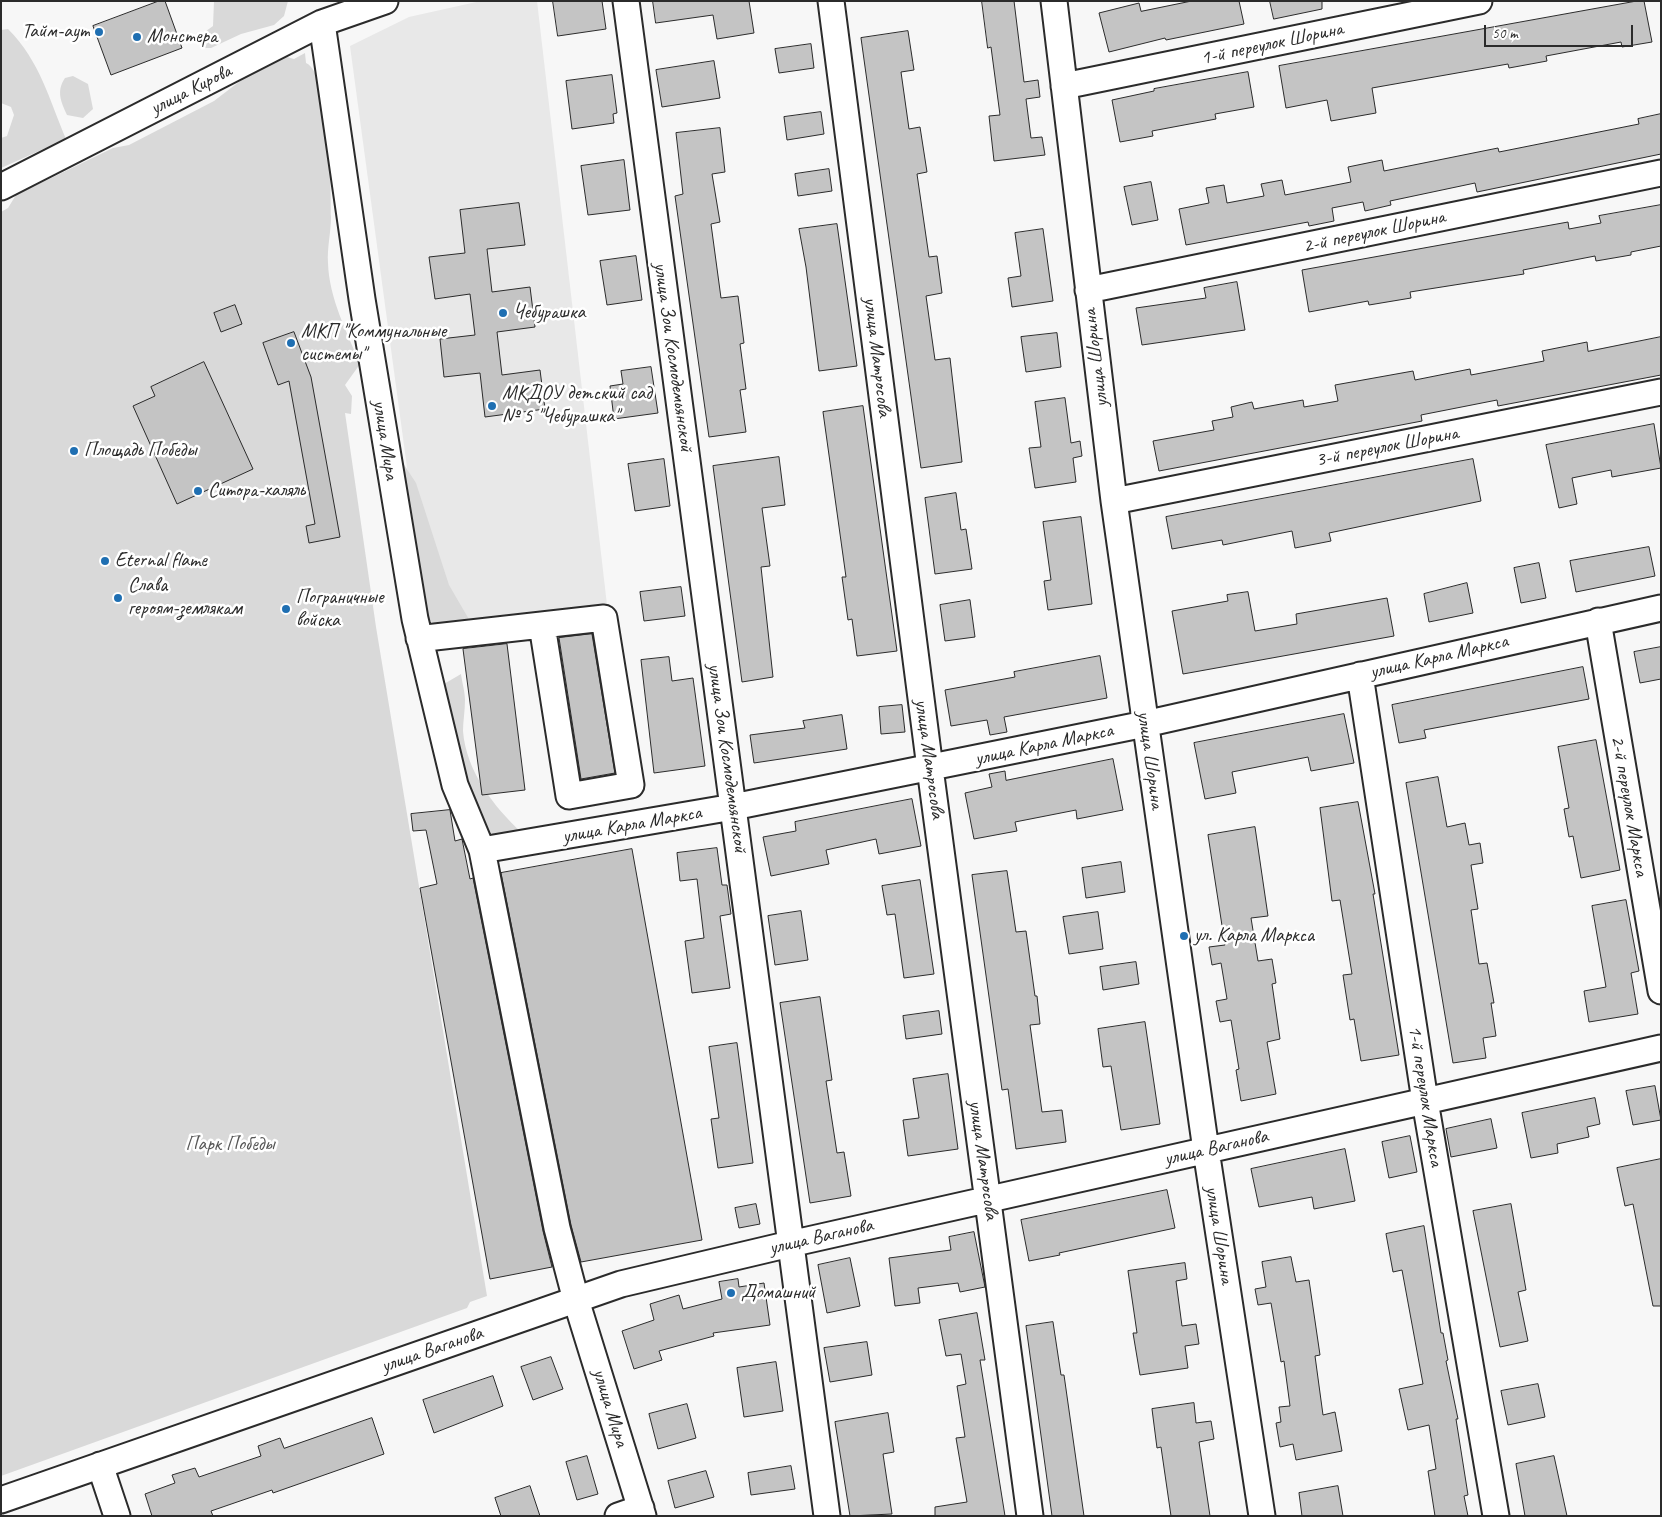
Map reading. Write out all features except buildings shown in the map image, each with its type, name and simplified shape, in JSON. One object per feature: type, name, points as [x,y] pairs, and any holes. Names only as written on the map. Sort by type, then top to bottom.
[{"type":"street","name":"улица Кирова","points":[[1,187],[322,23],[385,1]]},
{"type":"street","name":"улица Зои Космодемьянской","points":[[626,1],[827,1516]]},
{"type":"street","name":"улица Матросова","points":[[831,1],[930,768],[1030,1516]]},
{"type":"street","name":"улица Шорина","points":[[1054,1],[1114,500],[1144,724],[1262,1516]]},
{"type":"street","name":"1-й переулок Шорина","points":[[1064,86],[1479,1]]},
{"type":"street","name":"улица Мира","points":[[322,23],[362,299],[419,638],[455,785],[482,850],[557,1228],[634,1513]]},
{"type":"street","name":"2-й переулок Шорина","points":[[1088,290],[1661,173]]},
{"type":"street","name":"3-й переулок Шорина","points":[[1114,500],[1661,392]]},
{"type":"street","name":"улица Карла Маркса","points":[[482,850],[733,807],[930,768],[1144,724],[1661,608]]},
{"type":"street","points":[[419,638],[604,618],[631,785],[568,796],[542,625]]},
{"type":"street","name":"2-й переулок Маркса","points":[[1598,621],[1661,991]]},
{"type":"street","name":"1-й переулок Маркса","points":[[1360,675],[1424,1101],[1496,1516]]},
{"type":"street","points":[[572,796],[578,834]]},
{"type":"street","name":"улица Ваганова","points":[[1,1500],[621,1284],[790,1244],[1661,1048]]},
{"type":"street","points":[[100,1465],[117,1516]]},
{"type":"shaded area","name":"МКДОУ детский сад № 5 \"Чебурашка\"","points":[[481,1],[537,1],[607,605],[429,630],[350,46],[409,17]]},
{"type":"green space","points":[[214,1],[288,1],[284,16],[274,25],[241,34],[211,48],[204,48],[198,41],[202,34],[213,26]]},
{"type":"green space","points":[[8,29],[19,41],[36,67],[66,139],[1,168],[1,138],[7,136],[14,115],[11,107],[1,103],[1,30]]},
{"type":"green space","name":"Парк Победы","points":[[305,53],[306,63],[314,72],[320,88],[328,134],[331,203],[328,257],[329,276],[335,302],[360,364],[345,385],[352,396],[351,414],[345,413],[376,627],[487,1296],[470,1302],[467,1308],[1,1476],[1,212],[8,208],[16,195],[113,148],[129,145],[214,101],[261,65],[287,57],[294,59]]},
{"type":"green space","points":[[73,76],[88,84],[93,109],[83,118],[67,115],[61,101],[62,83],[65,78]]},
{"type":"green space","points":[[399,457],[416,483],[449,585],[474,628],[449,635],[423,615]]},
{"type":"green space","points":[[461,674],[465,694],[463,731],[465,746],[470,760],[483,787],[492,800],[522,833],[505,839],[475,827],[438,712],[444,684]]},
{"type":"place","name":"Тайм-аут","points":[[99,32]]},
{"type":"place","name":"Монстера","points":[[137,37]]},
{"type":"place","name":"Чебурашка","points":[[503,313]]},
{"type":"place","name":"МКП \"Коммунальные системы\"","points":[[291,343]]},
{"type":"place","name":"МКДОУ детский сад № 5 \"Чебурашка\"","points":[[492,406]]},
{"type":"place","name":"Площадь Победы","points":[[74,451]]},
{"type":"place","name":"Ситора-халяль","points":[[198,491]]},
{"type":"place","name":"Eternal flame","points":[[105,561]]},
{"type":"place","name":"Слава героям-землякам","points":[[118,598]]},
{"type":"place","name":"Пограничные войска","points":[[286,609]]},
{"type":"place","name":"ул. Карла Маркса","points":[[1184,936]]},
{"type":"place","name":"Домашний","points":[[731,1293]]}]
